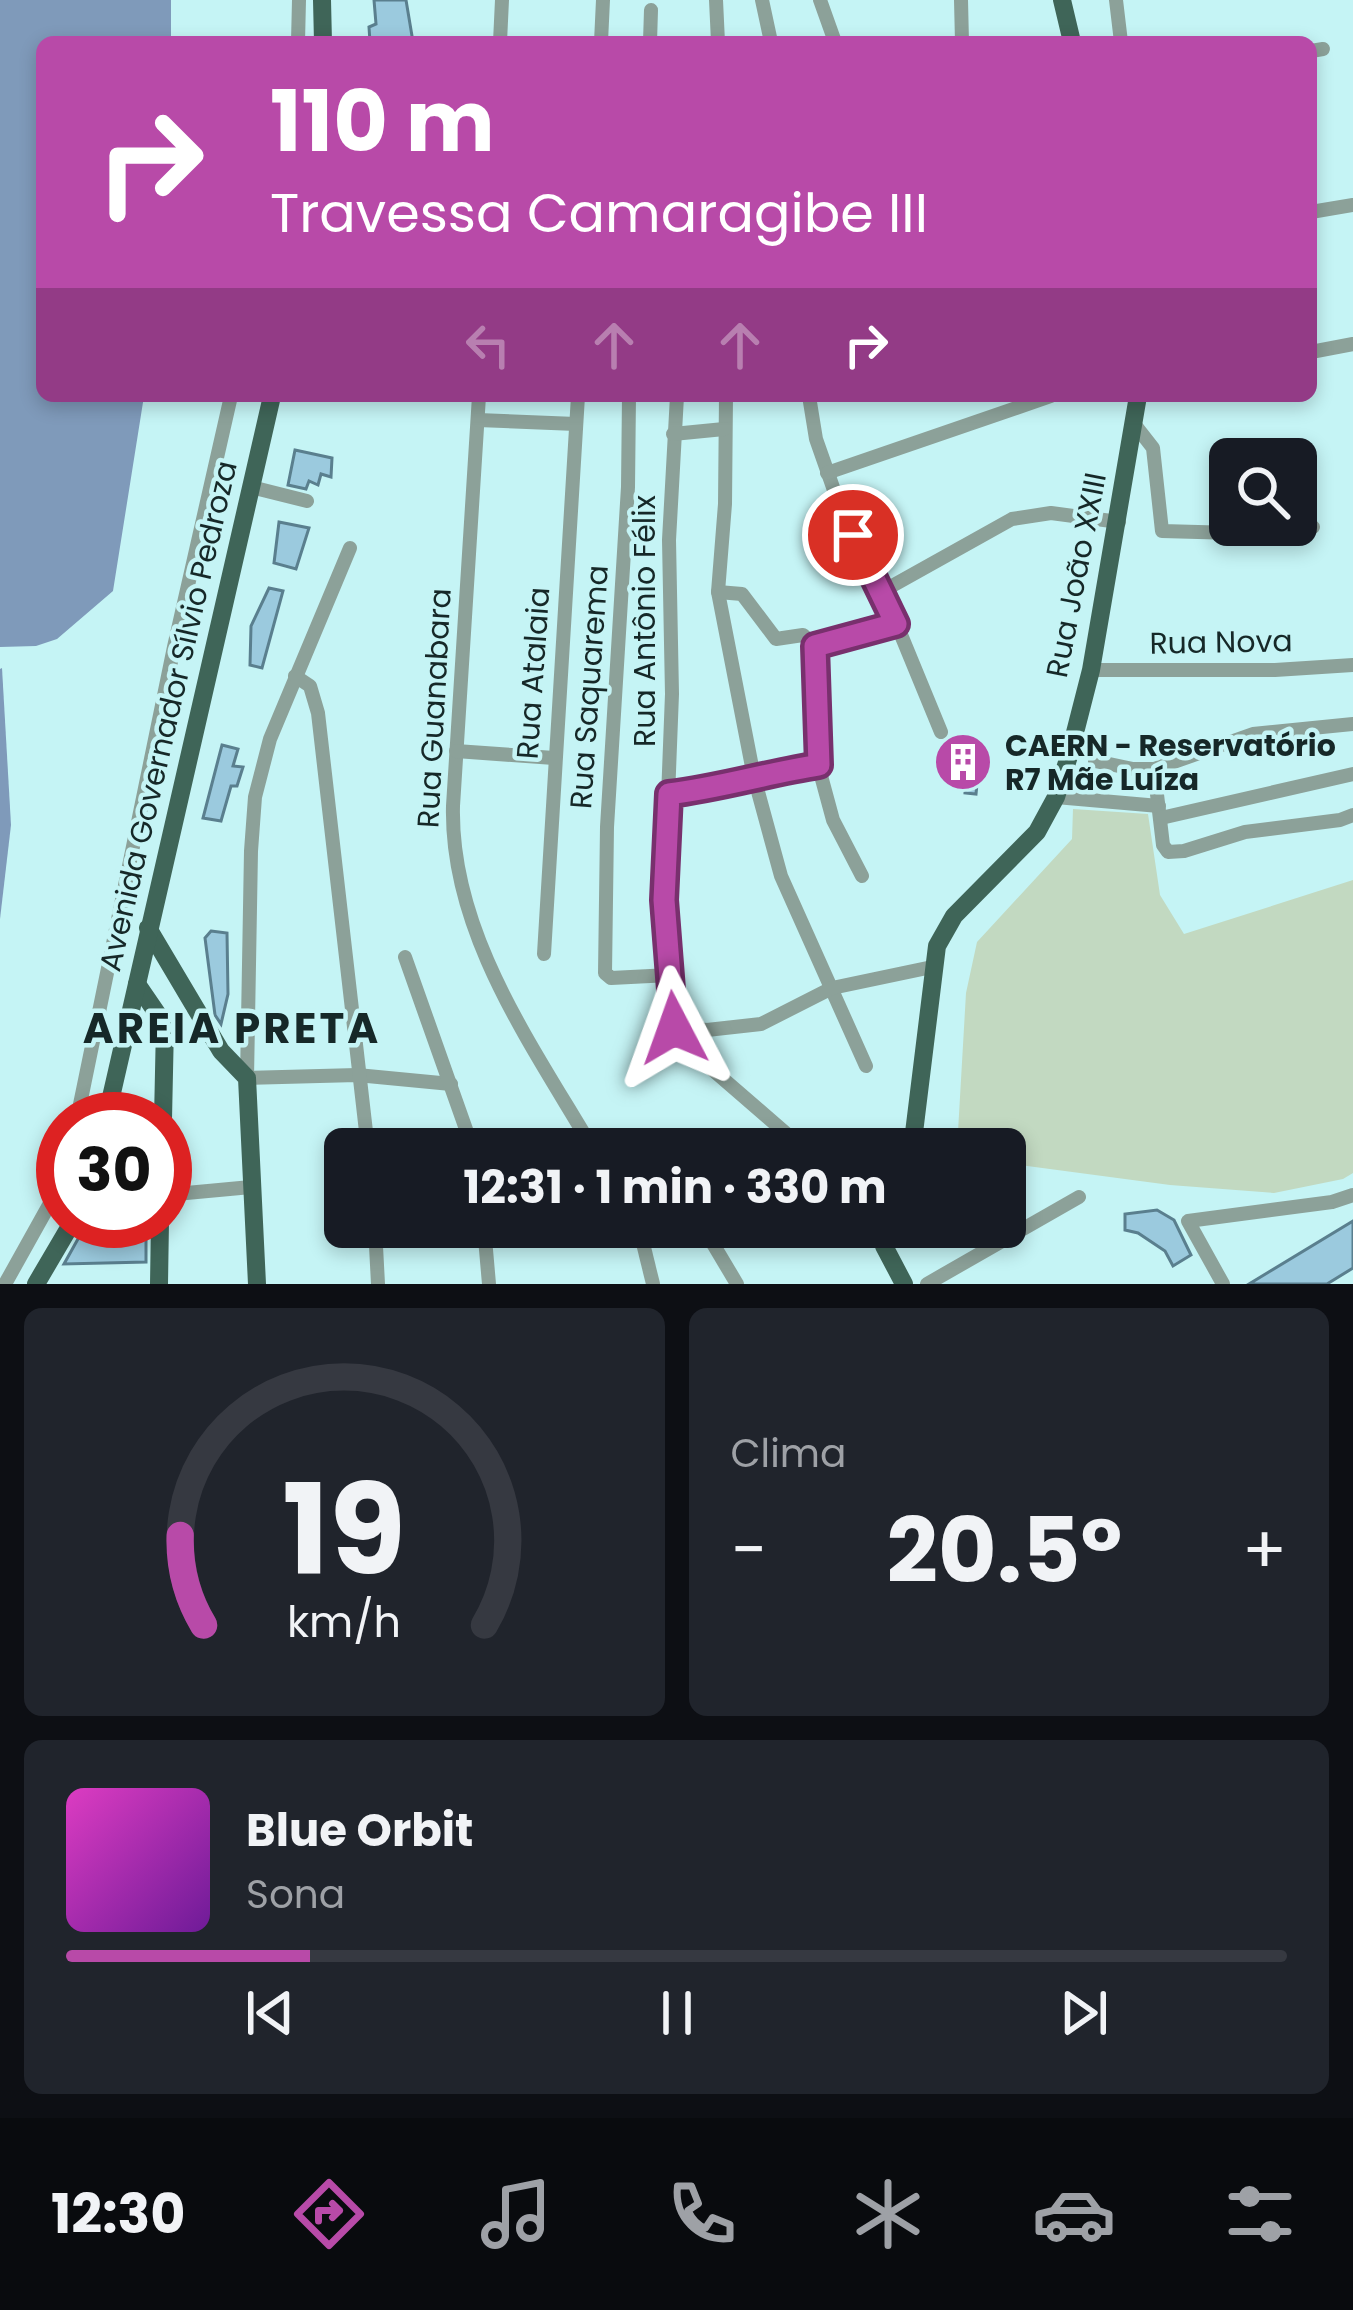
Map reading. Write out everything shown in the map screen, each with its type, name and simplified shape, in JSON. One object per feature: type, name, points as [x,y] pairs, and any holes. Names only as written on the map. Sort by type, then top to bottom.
[{"type":"main road","points":[[322,0],[323,36]]},
{"type":"main road","points":[[1062,0],[1071,36]]},
{"type":"main road","name":"Avenida Governador Sílvio Pedroza","points":[[112,1092],[271,402]]},
{"type":"main road","name":"Rua João XXIII","points":[[916,1128],[937,946],[954,916],[1028,842],[1056,797],[1090,670],[1137,402]]},
{"type":"main road","points":[[148,928],[221,1051],[248,1078],[256,1284]]},
{"type":"main road","points":[[137,984],[165,1025],[164,1092]]},
{"type":"main road","points":[[35,1284],[57,1248]]},
{"type":"main road","points":[[159,1284],[160,1248]]},
{"type":"main road","points":[[886,1248],[904,1284]]},
{"type":"street","points":[[298,36],[299,0]]},
{"type":"street","points":[[500,36],[502,0]]},
{"type":"street","points":[[601,36],[603,0]]},
{"type":"street","points":[[716,0],[718,36]]},
{"type":"street","points":[[761,0],[770,36]]},
{"type":"street","points":[[820,0],[833,36]]},
{"type":"street","points":[[961,0],[962,36]]},
{"type":"street","points":[[1116,0],[1119,36]]},
{"type":"street","points":[[650,36],[651,10]]},
{"type":"street","points":[[1317,211],[1353,205]]},
{"type":"street","points":[[1317,351],[1353,344]]},
{"type":"street","points":[[82,1092],[173,647],[230,402]]},
{"type":"street","name":"Rua Guanabara","points":[[479,402],[452,826],[458,872],[471,920],[506,999],[581,1128]]},
{"type":"street","name":"Rua Atalaia","points":[[544,954],[578,402]]},
{"type":"street","name":"Rua Saquarema","points":[[629,402],[604,898],[605,973],[610,978],[670,975]]},
{"type":"street","name":"Rua Antônio Félix","points":[[674,1028],[664,900],[669,540],[676,402]]},
{"type":"street","points":[[726,402],[718,592],[754,777],[781,876],[866,1066]]},
{"type":"street","points":[[809,402],[842,513],[883,591],[941,732]]},
{"type":"street","points":[[827,473],[1004,402]]},
{"type":"street","points":[[478,420],[576,424]]},
{"type":"street","points":[[1135,424],[1153,448],[1162,531],[1209,532]]},
{"type":"street","points":[[673,434],[724,429]]},
{"type":"street","points":[[251,487],[307,501]]},
{"type":"street","points":[[883,591],[1012,518],[1051,513],[1119,522]]},
{"type":"street","points":[[350,548],[270,739],[252,817],[248,1078],[357,1075],[451,1084]]},
{"type":"street","points":[[718,592],[742,594],[776,638],[803,635],[815,646],[819,765],[833,820],[862,876]]},
{"type":"street","points":[[815,646],[896,624]]},
{"type":"street","name":"Rua Nova","points":[[1090,670],[1353,665]]},
{"type":"street","points":[[295,676],[310,686],[319,713],[365,1128]]},
{"type":"street","points":[[1095,761],[1133,770],[1154,769],[1253,734],[1353,724]]},
{"type":"street","points":[[456,752],[554,758]]},
{"type":"street","points":[[669,794],[819,765]]},
{"type":"street","points":[[1154,769],[1166,851],[1353,815]]},
{"type":"street","points":[[1056,797],[1160,812],[1353,774]]},
{"type":"street","points":[[405,957],[465,1128]]},
{"type":"street","points":[[674,1028],[761,1024],[832,988],[932,967]]},
{"type":"street","points":[[674,1028],[699,1058],[780,1128]]},
{"type":"street","points":[[192,1193],[251,1187]]},
{"type":"street","points":[[1223,1284],[1188,1221],[1332,1202],[1353,1195]]},
{"type":"street","points":[[927,1284],[1078,1197]]},
{"type":"street","points":[[1200,1240],[1220,1219]]},
{"type":"street","points":[[5,1284],[36,1228]]},
{"type":"street","points":[[376,1248],[378,1284]]},
{"type":"street","points":[[486,1248],[489,1284]]},
{"type":"street","points":[[644,1248],[652,1284]]},
{"type":"street","points":[[716,1248],[737,1284]]},
{"type":"green space","points":[[1073,809],[1148,814],[1160,895],[1184,934],[1353,880],[1353,1173],[1274,1193],[1170,1185],[1026,1166],[1026,1128],[958,1128],[966,993],[977,942],[1072,839]]},
{"type":"water","points":[[0,0],[171,0],[171,36],[36,36],[36,402],[143,402],[113,591],[57,639],[36,646],[0,647]]},
{"type":"water","points":[[0,669],[11,825],[0,919]]},
{"type":"building","points":[[374,0],[406,0],[412,36],[370,36],[369,27],[376,24]]},
{"type":"building","points":[[295,450],[332,458],[331,477],[321,474],[318,485],[309,481],[306,489],[288,485]]},
{"type":"building","points":[[279,522],[309,528],[296,569],[274,563]]},
{"type":"building","points":[[269,588],[283,591],[262,668],[250,665],[251,626]]},
{"type":"building","name":"CAERN - Reservatório R7 Mãe Luíza","points":[[960,742],[980,753],[976,794],[965,793],[966,780],[951,775],[945,765],[950,748]]},
{"type":"building","points":[[222,745],[238,749],[233,766],[243,767],[237,786],[231,786],[221,821],[203,818]]},
{"type":"building","points":[[211,931],[227,933],[228,994],[221,1024],[215,1015],[205,938]]},
{"type":"building","points":[[1157,1210],[1174,1220],[1191,1255],[1173,1266],[1165,1251],[1125,1230],[1125,1214]]},
{"type":"building","points":[[1353,1221],[1353,1268],[1327,1284],[1249,1284]]},
{"type":"building","points":[[73,1248],[146,1248],[146,1262],[64,1264]]},
{"type":"place","name":"CAERN - Reservatório R7 Mãe Luíza","points":[[963,762]]},
{"type":"district","name":"AREIA PRETA","points":[[232,1028]]},
{"type":"route","points":[[674,1028],[664,900],[669,794],[819,765],[815,646],[896,624],[853,535]]}]
